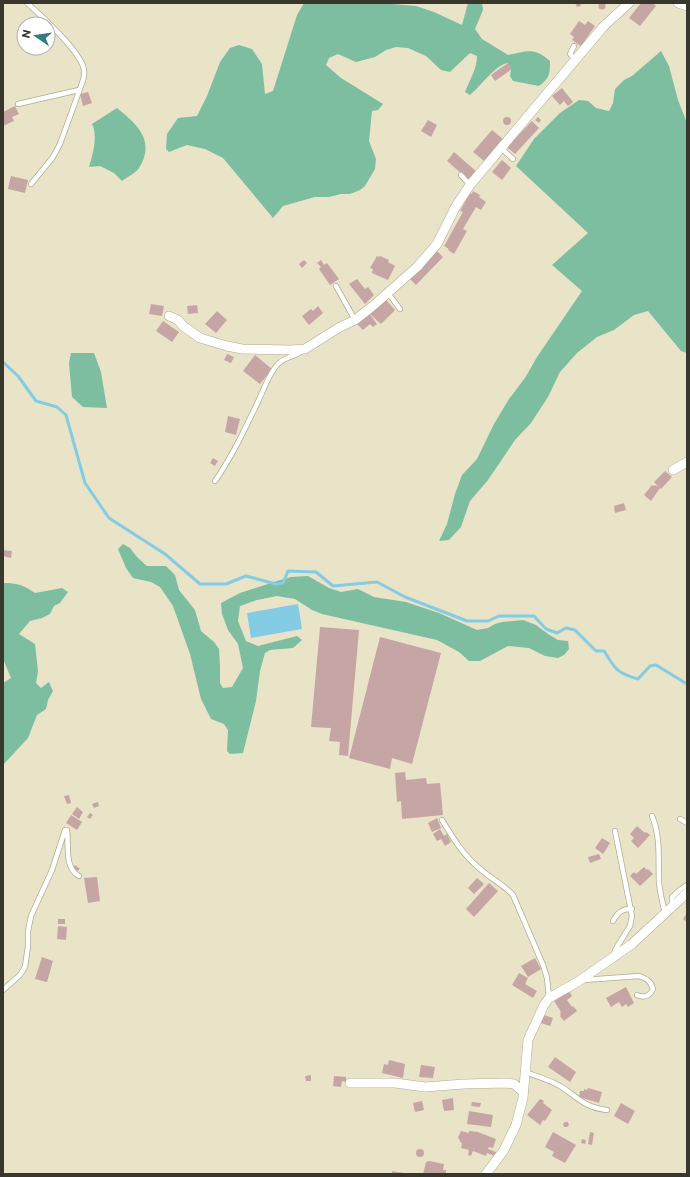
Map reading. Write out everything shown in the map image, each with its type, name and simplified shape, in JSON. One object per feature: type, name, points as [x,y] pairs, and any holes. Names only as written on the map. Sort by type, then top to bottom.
[{"type":"street","points":[[169,316],[178,320],[183,326],[200,338],[242,349],[270,350],[305,349],[340,327],[355,320],[417,267],[438,244],[456,206],[470,185],[606,24],[629,3]]},
{"type":"street","points":[[678,3],[687,6]]},
{"type":"street","points":[[673,470],[687,462]]},
{"type":"street","points":[[486,1174],[504,1150],[514,1130],[519,1115],[523,1092],[529,1036],[549,998],[578,981],[638,939],[687,893]]},
{"type":"street","points":[[350,1083],[396,1083],[425,1087],[506,1083],[514,1084],[523,1092]]},
{"type":"lane","points":[[27,3],[70,46],[82,63],[84,70],[84,76],[60,144],[53,157],[31,184]]},
{"type":"lane","points":[[574,46],[570,54],[576,60]]},
{"type":"lane","points":[[18,104],[79,90]]},
{"type":"lane","points":[[501,148],[513,159]]},
{"type":"lane","points":[[461,175],[470,185]]},
{"type":"lane","points":[[336,286],[355,320]]},
{"type":"lane","points":[[388,293],[400,308]]},
{"type":"lane","points":[[215,481],[227,463],[244,431],[272,371],[282,360],[293,357],[305,349]]},
{"type":"lane","points":[[652,816],[655,823],[658,845],[659,884],[665,914]]},
{"type":"lane","points":[[680,819],[687,823]]},
{"type":"lane","points":[[442,820],[457,846],[468,858],[480,869],[509,890],[513,895],[543,965],[547,978],[549,998]]},
{"type":"lane","points":[[3,990],[20,975],[25,967],[28,946],[28,931],[32,916],[52,870],[64,832],[66,830],[68,830],[67,848],[71,868],[74,874],[79,876]]},
{"type":"lane","points":[[612,958],[615,950],[630,926],[632,916],[632,909],[623,874],[615,831]]},
{"type":"lane","points":[[672,907],[672,897],[687,885]]},
{"type":"lane","points":[[613,921],[620,911],[632,909]]},
{"type":"lane","points":[[578,981],[639,976],[646,978],[652,984],[653,989],[651,994],[642,997],[637,995]]},
{"type":"lane","points":[[525,1072],[561,1087],[589,1106],[606,1110]]},
{"type":"green space","points":[[304,3],[381,3],[416,6],[434,12],[462,25],[468,3],[482,3],[483,10],[475,29],[482,39],[508,55],[526,51],[540,54],[550,61],[549,75],[539,86],[513,81],[510,76],[511,70],[508,63],[503,64],[493,71],[470,95],[465,92],[475,70],[477,56],[470,53],[450,72],[441,70],[426,56],[408,48],[396,47],[386,50],[375,57],[356,62],[338,54],[329,58],[326,65],[341,78],[383,104],[378,110],[372,111],[369,141],[376,159],[375,169],[365,186],[360,190],[350,194],[315,197],[283,206],[273,218],[223,158],[205,149],[187,145],[169,152],[166,149],[167,134],[178,118],[197,116],[207,96],[220,62],[230,48],[239,45],[252,49],[262,64],[265,94],[273,91],[297,15]]},
{"type":"green space","points":[[661,51],[669,66],[678,100],[687,123],[687,353],[681,351],[648,311],[634,315],[614,330],[597,337],[577,353],[560,372],[548,397],[531,423],[515,440],[488,480],[470,501],[461,527],[449,540],[439,541],[447,524],[462,475],[477,459],[494,424],[509,399],[525,378],[537,357],[582,291],[552,265],[588,233],[516,166],[534,139],[560,113],[579,100],[588,101],[596,108],[609,111],[613,103],[615,89],[624,80],[632,76]]},
{"type":"green space","points":[[117,108],[131,120],[142,134],[146,149],[144,158],[138,170],[122,181],[114,173],[100,166],[89,167],[95,139],[92,124]]},
{"type":"green space","points":[[71,353],[94,353],[101,372],[107,408],[83,407],[72,397],[69,363]]},
{"type":"green space","points":[[123,544],[130,548],[147,566],[166,566],[175,575],[179,590],[195,610],[201,631],[214,642],[219,649],[220,683],[223,688],[232,687],[243,668],[238,644],[228,630],[222,614],[221,603],[240,593],[291,577],[308,576],[329,588],[341,592],[358,589],[374,597],[406,602],[439,613],[477,630],[488,628],[502,622],[523,620],[536,625],[558,640],[568,641],[569,649],[564,655],[558,658],[545,656],[529,648],[508,646],[480,661],[469,661],[459,652],[437,640],[322,614],[312,610],[295,599],[277,596],[257,600],[240,606],[238,621],[246,641],[258,646],[297,636],[302,640],[293,648],[270,650],[265,653],[260,671],[256,701],[243,753],[230,754],[227,751],[228,730],[224,724],[211,719],[201,699],[190,654],[173,606],[160,587],[151,582],[133,578],[126,568],[118,549]]},
{"type":"green space","points":[[3,583],[20,585],[35,593],[62,588],[68,592],[60,603],[54,606],[50,614],[30,621],[19,634],[35,644],[38,671],[36,683],[41,688],[49,682],[53,691],[48,700],[46,709],[37,715],[28,738],[3,765],[3,683],[11,678],[3,659]]},
{"type":"water","points":[[298,604],[302,629],[251,638],[247,613]]},
{"type":"building","points":[[575,3],[580,3],[581,6],[577,7]]},
{"type":"building","points":[[602,3],[605,6],[602,9],[599,6]]},
{"type":"building","points":[[641,3],[653,3],[656,6],[640,26],[629,18]]},
{"type":"building","points":[[579,21],[585,25],[588,21],[595,26],[581,46],[572,40],[574,37],[570,34]]},
{"type":"building","points":[[508,63],[512,69],[495,81],[491,75]]},
{"type":"building","points":[[562,88],[573,102],[568,106],[564,101],[560,105],[552,96]]},
{"type":"building","points":[[88,92],[92,103],[83,106],[80,94]]},
{"type":"building","points":[[15,106],[19,114],[12,117],[14,121],[3,126],[3,112]]},
{"type":"building","points":[[505,117],[509,117],[511,121],[509,125],[505,125],[503,123],[503,119]]},
{"type":"building","points":[[538,117],[541,120],[539,123],[535,120]]},
{"type":"building","points":[[428,120],[437,125],[431,137],[421,131]]},
{"type":"building","points":[[532,121],[539,128],[515,154],[507,147]]},
{"type":"building","points":[[492,130],[503,139],[484,161],[473,152]]},
{"type":"building","points":[[454,152],[477,172],[469,180],[447,161]]},
{"type":"building","points":[[502,160],[511,168],[502,180],[492,172]]},
{"type":"building","points":[[11,176],[28,180],[25,193],[8,189]]},
{"type":"building","points":[[473,191],[480,195],[479,197],[486,202],[481,210],[476,207],[463,229],[467,231],[454,254],[444,246],[463,212],[460,211],[470,193],[472,194]]},
{"type":"building","points":[[437,251],[443,257],[416,285],[410,279]]},
{"type":"building","points":[[377,256],[389,260],[388,262],[395,266],[388,280],[372,273],[373,269],[370,268]]},
{"type":"building","points":[[304,260],[307,263],[302,268],[299,264]]},
{"type":"building","points":[[321,260],[324,265],[327,263],[339,279],[330,285],[319,269],[321,267],[317,263]]},
{"type":"building","points":[[357,279],[365,289],[368,287],[374,295],[365,304],[349,284]]},
{"type":"building","points":[[385,299],[395,310],[381,324],[370,314]]},
{"type":"building","points":[[151,304],[164,306],[162,316],[149,314]]},
{"type":"building","points":[[197,305],[198,313],[188,314],[187,306]]},
{"type":"building","points":[[318,306],[323,313],[309,325],[302,316],[311,309],[313,311]]},
{"type":"building","points":[[217,311],[227,320],[216,333],[205,324]]},
{"type":"building","points":[[369,313],[377,324],[373,327],[370,324],[363,330],[357,324]]},
{"type":"building","points":[[163,321],[179,332],[172,342],[156,331]]},
{"type":"building","points":[[227,354],[234,357],[231,363],[224,360]]},
{"type":"building","points":[[255,355],[272,369],[260,384],[243,371]]},
{"type":"building","points":[[228,416],[240,419],[236,435],[225,432]]},
{"type":"building","points":[[213,458],[218,461],[215,466],[210,463]]},
{"type":"building","points":[[665,471],[672,477],[661,489],[654,482]]},
{"type":"building","points":[[652,485],[656,485],[660,488],[651,501],[644,495]]},
{"type":"building","points":[[624,503],[626,510],[615,513],[614,506]]},
{"type":"building","points":[[3,550],[12,551],[11,558],[3,556]]},
{"type":"building","points":[[320,627],[359,630],[348,756],[339,755],[340,742],[329,741],[331,728],[311,727]]},
{"type":"building","points":[[380,637],[441,653],[412,764],[392,758],[390,769],[349,758]]},
{"type":"building","points":[[405,772],[406,780],[426,778],[427,784],[440,783],[443,815],[402,819],[401,801],[397,802],[395,773]]},
{"type":"building","points":[[69,795],[71,803],[67,804],[64,796]]},
{"type":"building","points":[[98,802],[99,806],[94,808],[92,804]]},
{"type":"building","points":[[77,807],[83,812],[79,819],[72,814]]},
{"type":"building","points":[[90,813],[93,815],[90,819],[87,817]]},
{"type":"building","points":[[71,815],[82,822],[77,830],[66,823]]},
{"type":"building","points":[[437,818],[441,828],[432,832],[428,823]]},
{"type":"building","points":[[637,826],[645,833],[646,832],[650,835],[638,848],[631,841],[634,838],[630,834]]},
{"type":"building","points":[[440,829],[444,836],[447,834],[451,842],[445,846],[441,839],[437,841],[433,834]]},
{"type":"building","points":[[602,838],[610,843],[603,854],[595,848]]},
{"type":"building","points":[[599,854],[601,859],[590,863],[588,857]]},
{"type":"building","points":[[75,865],[80,869],[77,871],[73,868]]},
{"type":"building","points":[[644,867],[653,874],[640,886],[630,876],[634,872],[636,874]]},
{"type":"building","points":[[97,877],[100,901],[88,903],[84,878]]},
{"type":"building","points":[[477,878],[484,884],[474,894],[468,888]]},
{"type":"building","points":[[489,883],[498,891],[474,917],[466,909]]},
{"type":"building","points":[[687,913],[687,922],[683,919]]},
{"type":"building","points":[[58,919],[65,919],[65,924],[58,924]]},
{"type":"building","points":[[58,926],[67,927],[66,940],[57,939]]},
{"type":"building","points":[[42,957],[53,961],[47,982],[35,979]]},
{"type":"building","points":[[535,958],[541,969],[528,977],[521,966]]},
{"type":"building","points":[[519,973],[528,978],[525,984],[537,991],[533,998],[512,985]]},
{"type":"building","points":[[626,987],[634,1003],[628,1007],[626,1004],[622,1007],[619,1002],[611,1007],[606,998]]},
{"type":"building","points":[[569,991],[572,996],[567,1000],[577,1011],[564,1021],[560,1016],[561,1012],[554,1001]]},
{"type":"building","points":[[544,1015],[553,1018],[550,1026],[541,1023]]},
{"type":"building","points":[[555,1057],[576,1072],[570,1082],[548,1067]]},
{"type":"building","points":[[389,1060],[405,1064],[403,1078],[382,1073],[384,1064],[388,1065]]},
{"type":"building","points":[[421,1065],[435,1067],[433,1078],[419,1077]]},
{"type":"building","points":[[311,1075],[311,1081],[306,1081],[305,1076]]},
{"type":"building","points":[[334,1076],[346,1077],[346,1082],[342,1081],[341,1087],[333,1086]]},
{"type":"building","points":[[588,1088],[602,1092],[599,1103],[579,1097],[580,1091],[584,1091],[584,1089],[587,1090]]},
{"type":"building","points":[[453,1098],[454,1110],[444,1111],[442,1100]]},
{"type":"building","points":[[540,1099],[544,1101],[543,1103],[552,1110],[545,1121],[543,1120],[540,1125],[527,1115]]},
{"type":"building","points":[[422,1101],[424,1110],[415,1112],[413,1103]]},
{"type":"building","points":[[472,1102],[481,1103],[480,1107],[471,1106]]},
{"type":"building","points":[[621,1103],[635,1111],[628,1124],[614,1116]]},
{"type":"building","points":[[469,1111],[493,1115],[491,1127],[467,1124]]},
{"type":"building","points":[[568,1122],[569,1125],[567,1127],[564,1127],[563,1124]]},
{"type":"building","points":[[461,1131],[469,1133],[469,1131],[478,1132],[496,1139],[493,1148],[489,1147],[488,1149],[496,1152],[495,1156],[487,1153],[486,1156],[473,1151],[471,1156],[468,1155],[469,1150],[461,1148],[462,1143],[458,1137]]},
{"type":"building","points":[[553,1132],[576,1145],[565,1163],[552,1156],[554,1152],[545,1147]]},
{"type":"building","points":[[590,1132],[594,1133],[592,1145],[588,1144]]},
{"type":"building","points":[[582,1139],[586,1140],[585,1144],[581,1143]]},
{"type":"building","points":[[418,1149],[422,1149],[424,1153],[422,1157],[418,1157],[416,1155],[416,1151]]},
{"type":"building","points":[[429,1161],[444,1164],[443,1170],[446,1170],[446,1174],[423,1174],[426,1162]]},
{"type":"building","points":[[392,1171],[404,1173],[404,1174],[392,1174]]},
{"type":"waterway","points":[[3,362],[18,376],[36,401],[57,407],[66,415],[85,483],[109,518],[165,554],[200,584],[226,584],[246,576],[276,584],[283,583],[288,571],[316,572],[333,586],[377,582],[405,597],[467,621],[488,621],[499,616],[534,616],[546,629],[557,633],[566,628],[575,630],[596,651],[604,651],[617,670],[625,675],[638,679],[650,666],[656,665],[687,684]]}]
